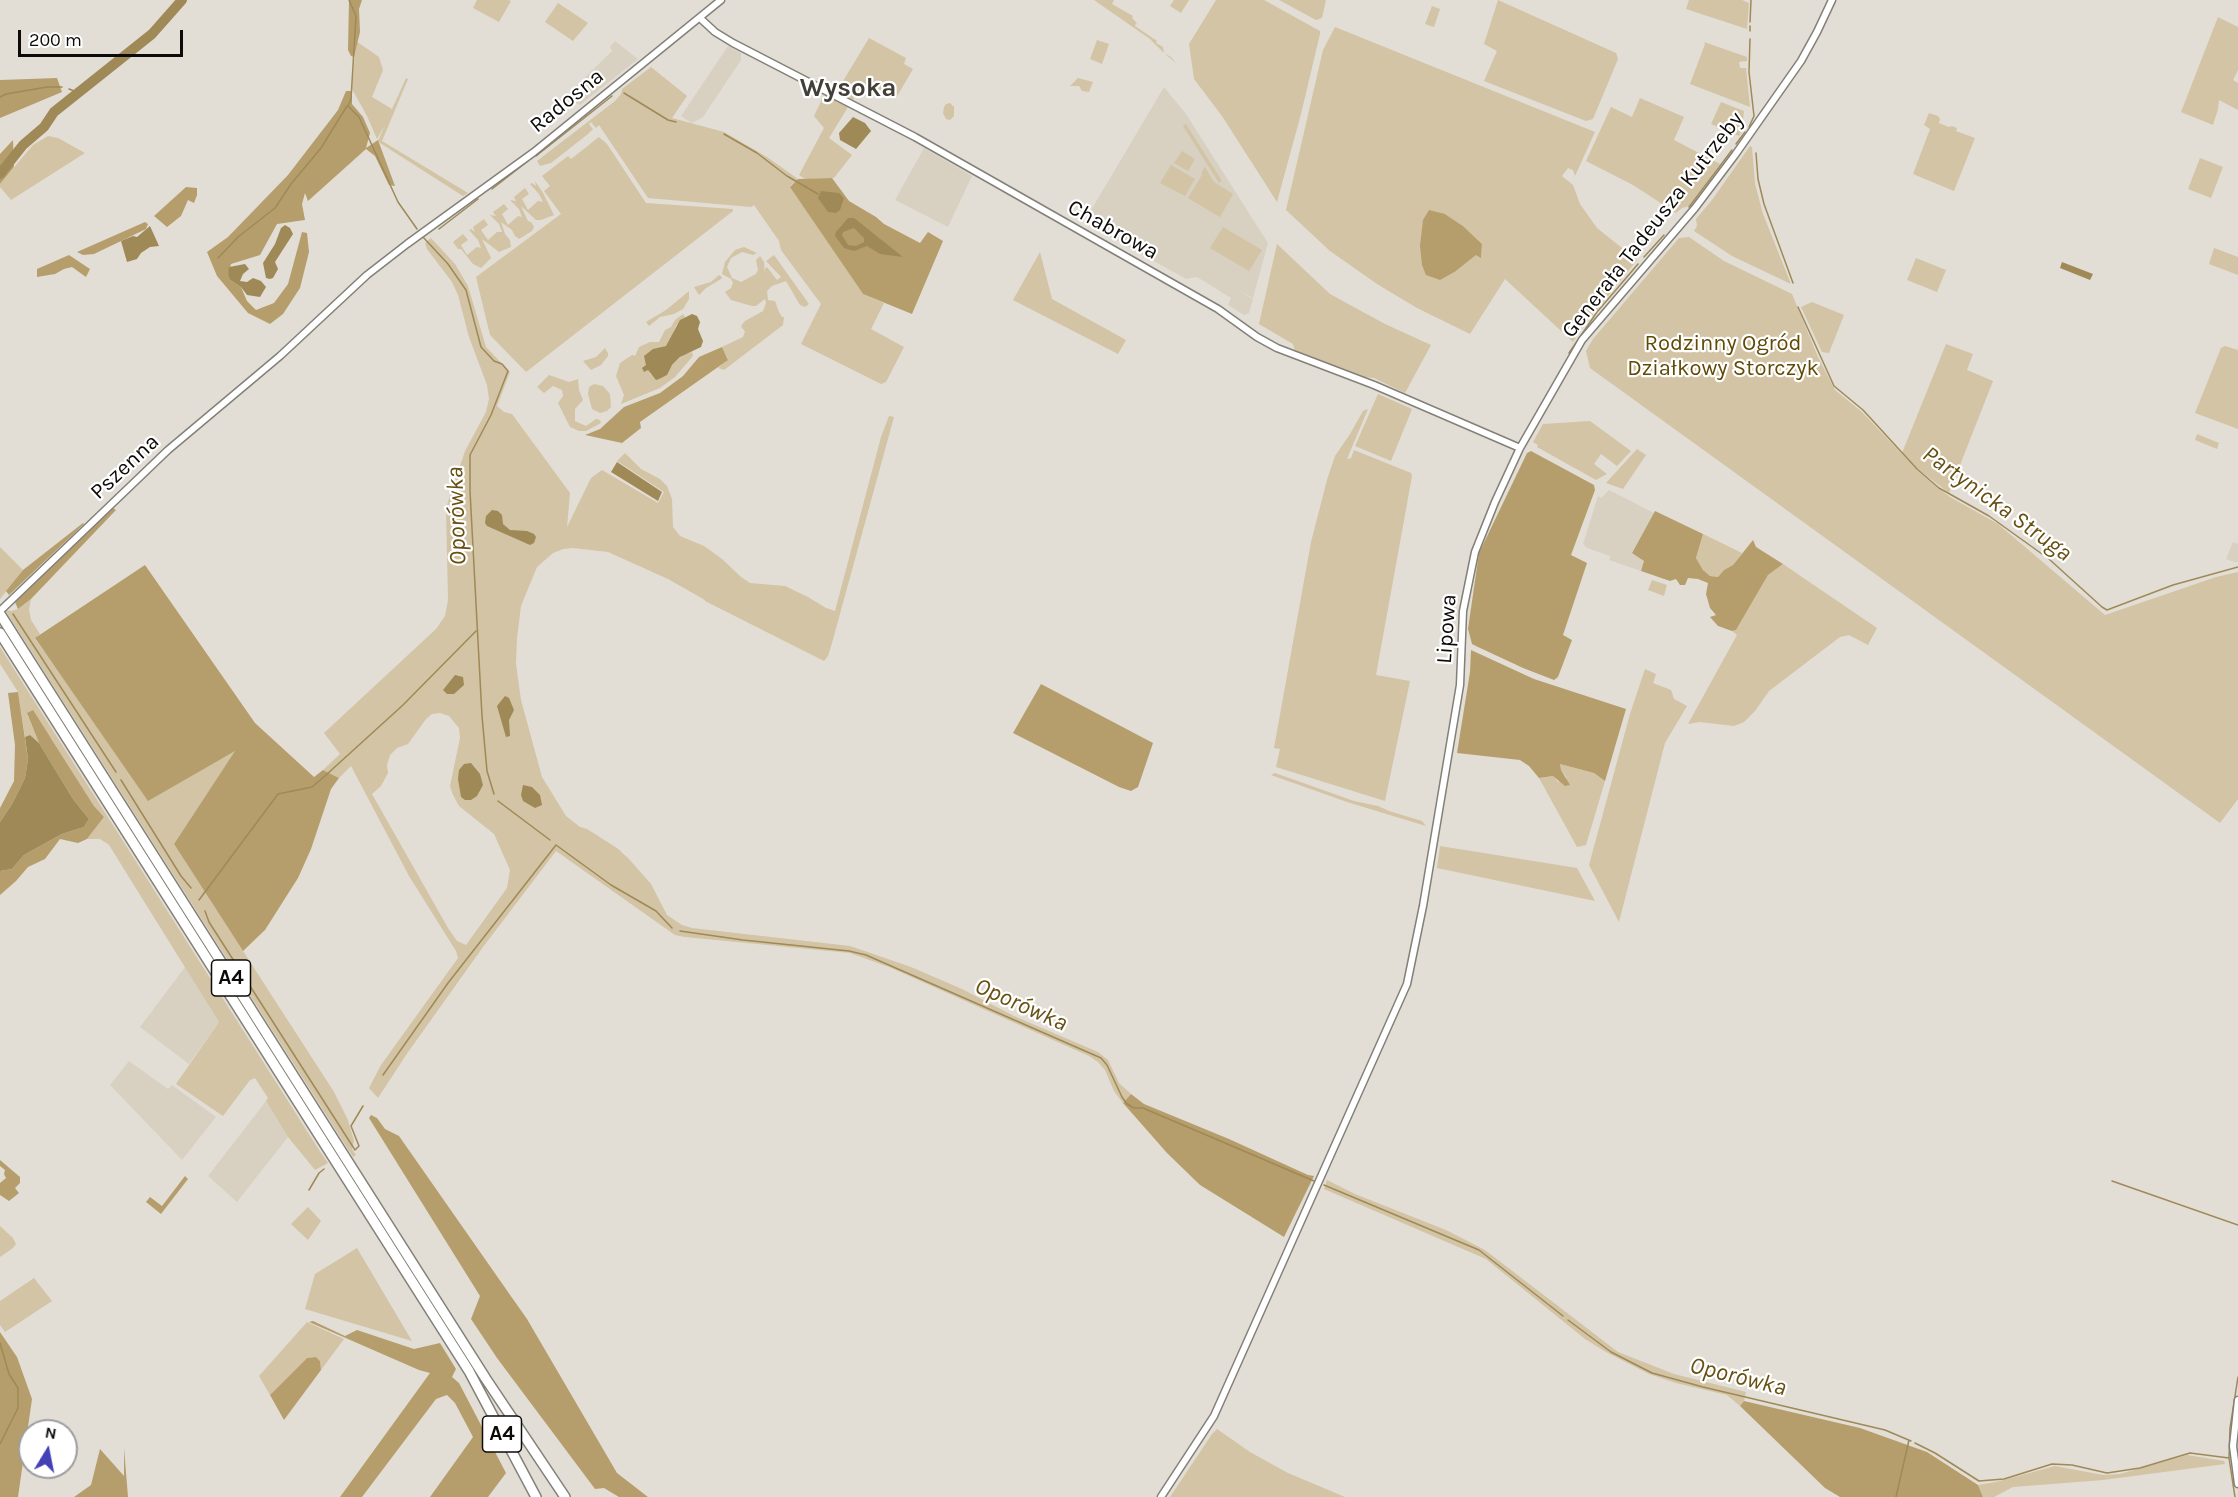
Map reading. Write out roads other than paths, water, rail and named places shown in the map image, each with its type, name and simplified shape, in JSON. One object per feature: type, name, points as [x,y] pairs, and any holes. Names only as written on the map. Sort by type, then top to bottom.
[{"type":"highway","name":"A4","points":[[0,612],[464,1344],[566,1497]]},
{"type":"highway","name":"A4","points":[[0,633],[469,1371],[536,1497]]},
{"type":"street","name":"Radosna","points":[[280,356],[367,275],[534,152],[721,0]]},
{"type":"street","name":"Generała Tadeusza Kutrzeby","points":[[1522,445],[1582,340],[1695,208],[1721,174],[1801,61],[1832,0]]},
{"type":"street","name":"Chabrowa","points":[[701,18],[714,31],[733,43],[915,137],[1210,304],[1277,348],[1522,445]]},
{"type":"street","name":"Pszenna","points":[[0,612],[166,451],[280,356]]},
{"type":"street","name":"Lipowa","points":[[1161,1497],[1214,1416],[1396,1012],[1411,973],[1461,685],[1461,623],[1473,560],[1480,537],[1522,445]]},
{"type":"street","points":[[2238,1400],[2233,1446],[2238,1484]]},
{"type":"waterway","points":[[0,174],[23,145],[44,127],[54,112],[152,34],[182,0]]},
{"type":"waterway","name":"Oporówka","points":[[349,0],[356,16],[351,99],[348,106],[359,117],[398,202],[417,229]]},
{"type":"waterway","name":"Partynicka Struga","points":[[1750,22],[1751,0]]},
{"type":"waterway","name":"Partynicka Struga","points":[[1750,26],[1750,31]]},
{"type":"waterway","name":"Partynicka Struga","points":[[1749,127],[1754,116],[1749,72],[1750,39]]},
{"type":"waterway","points":[[0,97],[47,87],[62,87]]},
{"type":"waterway","points":[[69,89],[77,92]]},
{"type":"waterway","points":[[624,93],[668,120],[676,122]]},
{"type":"waterway","points":[[536,156],[612,96]]},
{"type":"waterway","points":[[218,258],[238,237],[275,208],[291,184],[321,148],[347,106]]},
{"type":"waterway","points":[[1736,144],[1745,132]]},
{"type":"waterway","points":[[724,134],[818,194]]},
{"type":"waterway","points":[[1689,207],[1732,150]]},
{"type":"waterway","name":"Partynicka Struga","points":[[1756,153],[1758,179],[1764,204],[1793,283]]},
{"type":"waterway","points":[[492,189],[528,161]]},
{"type":"waterway","points":[[439,229],[478,199]]},
{"type":"waterway","points":[[1644,257],[1664,235]]},
{"type":"waterway","name":"Oporówka","points":[[423,237],[448,264],[466,290],[481,347],[494,361],[502,364],[508,371],[491,415],[470,455],[482,716],[487,771],[494,794]]},
{"type":"waterway","points":[[1569,353],[1597,312],[1638,264]]},
{"type":"waterway","name":"Partynicka Struga","points":[[1798,307],[1834,386],[1863,410],[1917,469],[1939,488],[1989,516],[2049,559],[2107,610],[2173,585],[2238,567]]},
{"type":"waterway","points":[[13,614],[116,772]]},
{"type":"waterway","points":[[199,900],[278,794],[312,787],[403,705],[476,631]]},
{"type":"waterway","points":[[121,780],[181,876],[191,888]]},
{"type":"waterway","name":"Oporówka","points":[[498,801],[550,840]]},
{"type":"waterway","points":[[383,1075],[448,983],[556,845],[611,885],[656,911],[672,928]]},
{"type":"waterway","points":[[205,911],[209,922],[355,1150]]},
{"type":"waterway","name":"Oporówka","points":[[680,931],[866,955],[1101,1058],[1107,1065],[1122,1097],[1134,1108],[1143,1108],[1314,1181]]},
{"type":"waterway","points":[[356,1149],[359,1146],[351,1126],[363,1106]]},
{"type":"waterway","points":[[309,1190],[324,1169]]},
{"type":"waterway","points":[[2112,1181],[2238,1225]]},
{"type":"waterway","name":"Oporówka","points":[[1324,1185],[1479,1250],[1563,1316]]},
{"type":"waterway","name":"Oporówka","points":[[1568,1320],[1611,1352],[1652,1373],[1885,1430],[1911,1441]]},
{"type":"waterway","points":[[0,1343],[9,1374],[18,1388],[18,1408],[0,1444]]},
{"type":"waterway","points":[[2235,1497],[2229,1458],[2230,1428],[2238,1377]]},
{"type":"waterway","points":[[1896,1497],[1909,1440]]},
{"type":"waterway","name":"Oporówka","points":[[1915,1443],[1979,1481],[2004,1479],[2052,1464],[2072,1465],[2107,1473],[2140,1468],[2190,1453],[2229,1458]]},
{"type":"district","name":"Wysoka","points":[[848,89]]},
{"type":"park label","name":"Rodzinny Ogród Działkowy Storczyk","points":[[1723,356]]}]
